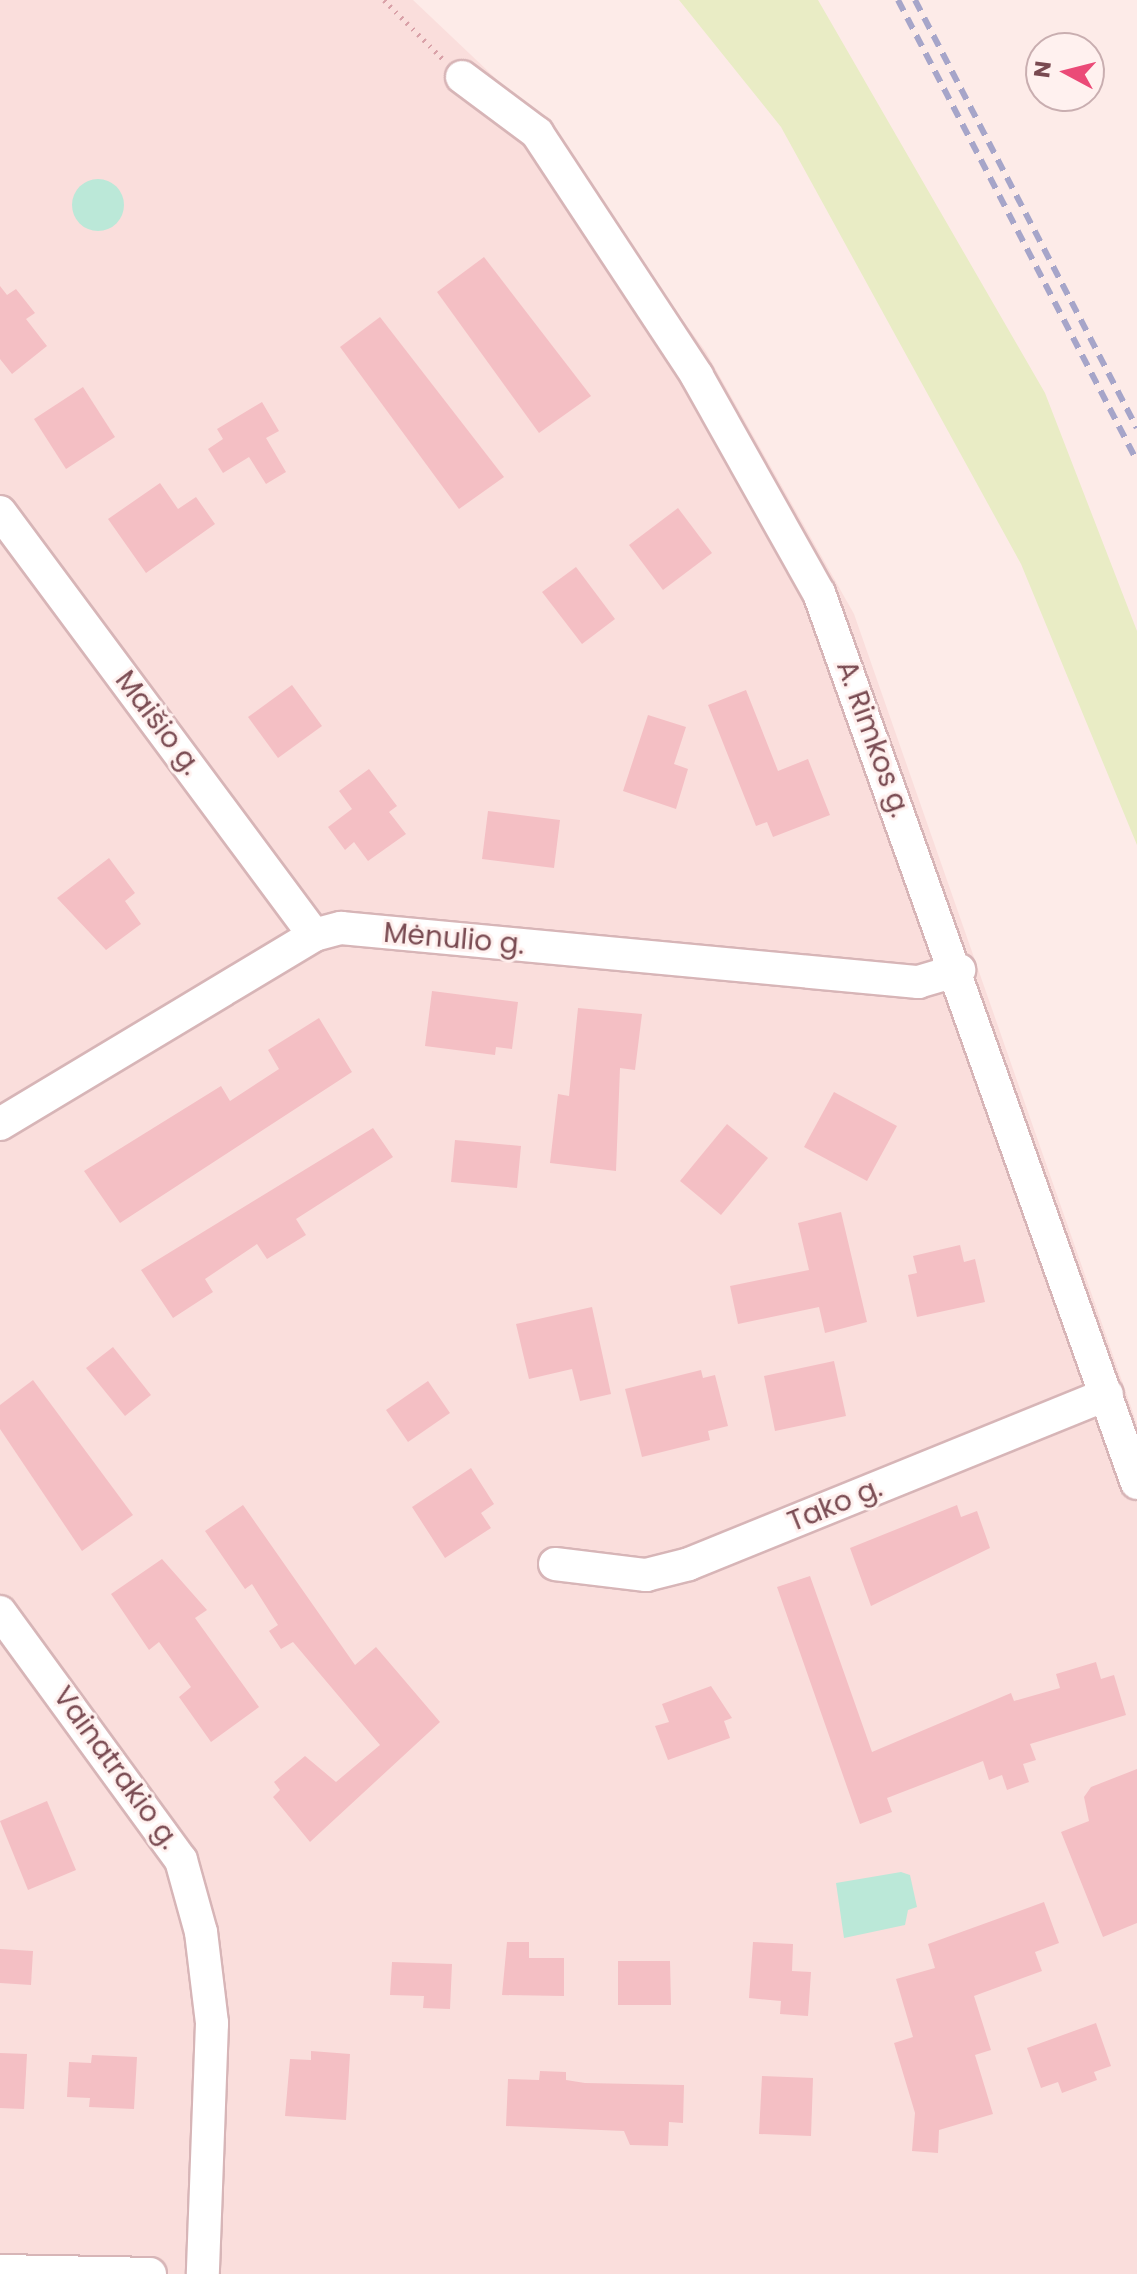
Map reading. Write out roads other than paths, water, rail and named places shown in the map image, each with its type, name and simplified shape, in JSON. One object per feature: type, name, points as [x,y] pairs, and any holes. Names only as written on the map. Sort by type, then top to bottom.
[{"type":"street","name":"A. Rimkos g.","points":[[462,77],[537,133],[697,376],[819,593],[959,970],[1137,1483]]},
{"type":"street","name":"Maišio g.","points":[[0,512],[314,935]]},
{"type":"street","name":"Mėnulio g.","points":[[0,1124],[314,935],[341,928],[918,982],[959,970]]},
{"type":"street","name":"Tako g.","points":[[555,1564],[646,1575],[689,1564],[1107,1394]]},
{"type":"street","name":"Vainatrakio g.","points":[[0,1612],[181,1860],[201,1932],[212,2023],[203,2274]]},
{"type":"street","points":[[0,2271],[150,2274]]},
{"type":"railway","points":[[898,0],[1137,461]]},
{"type":"railway","points":[[915,0],[1137,428]]}]
